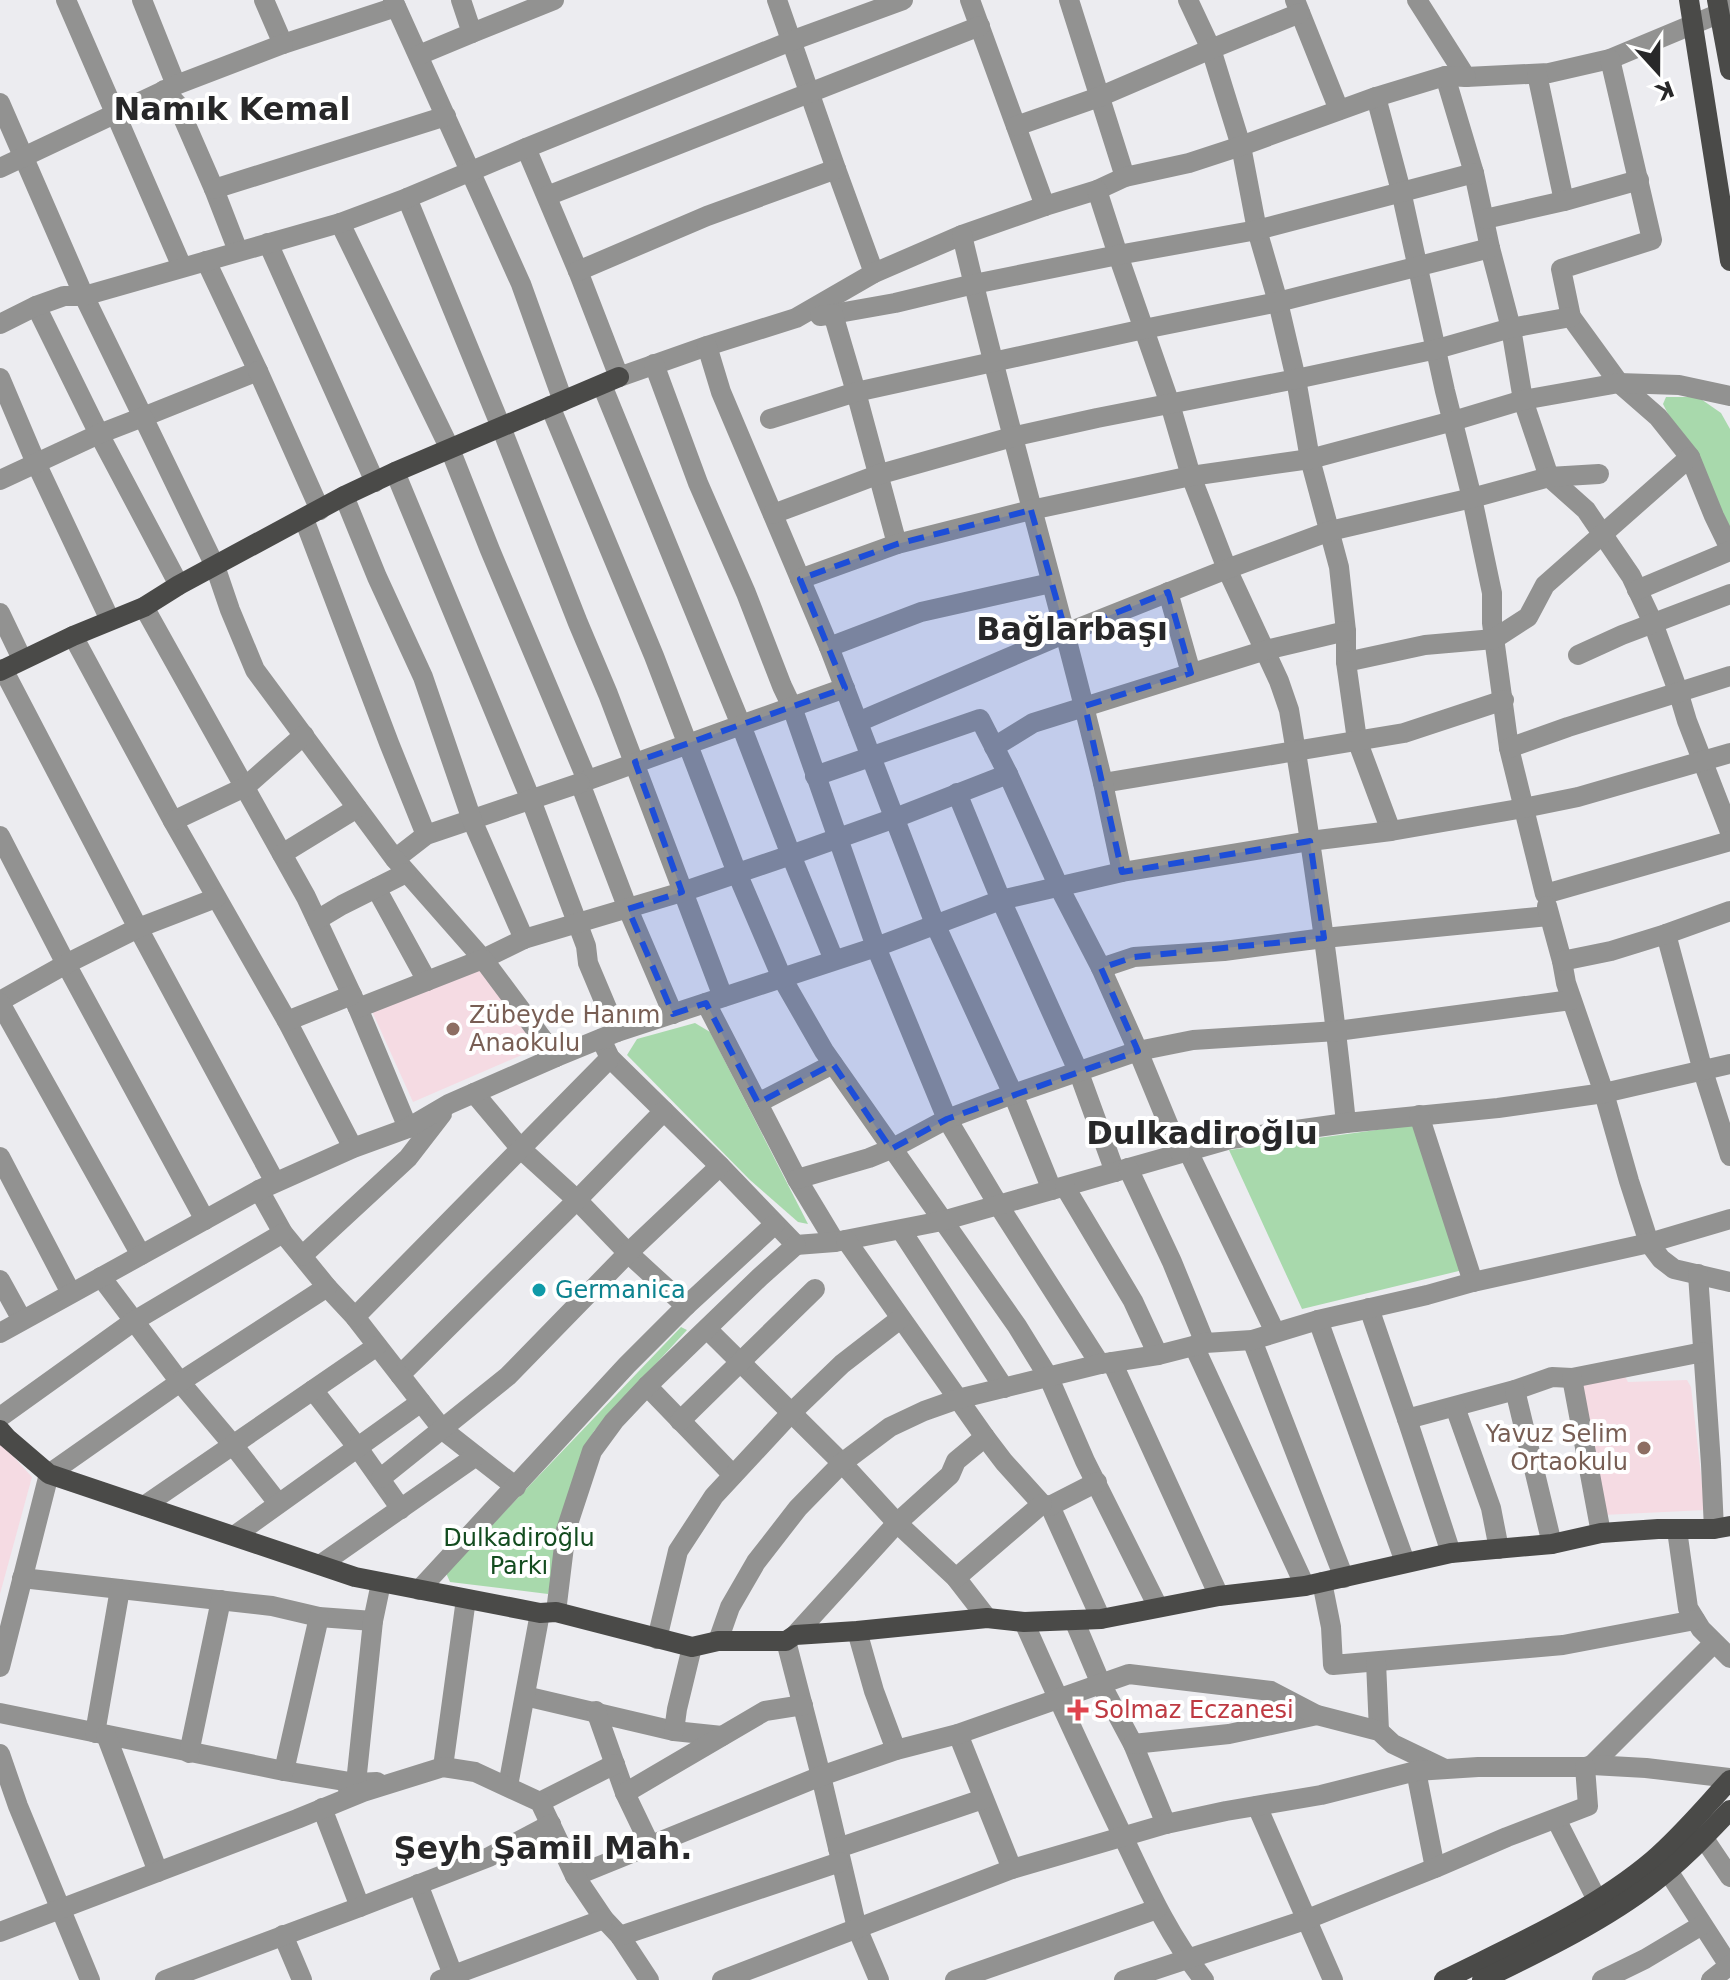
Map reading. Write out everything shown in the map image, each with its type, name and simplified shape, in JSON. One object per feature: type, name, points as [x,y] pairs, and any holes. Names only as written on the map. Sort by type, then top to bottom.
[{"type":"main road","points":[[1689,0],[1730,261]]},
{"type":"main road","points":[[1722,7],[1730,70]]},
{"type":"main road","points":[[1,670],[144,607],[344,496],[611,381]]},
{"type":"main road","points":[[0,1430],[49,1474],[355,1577],[548,1612],[692,1647],[718,1641],[791,1638],[987,1618],[1024,1622],[1101,1619],[1219,1596],[1313,1584],[1451,1553],[1552,1544],[1601,1533],[1722,1527]]},
{"type":"main road","points":[[1444,1980],[1597,1900],[1654,1859],[1730,1779]]},
{"type":"main road","points":[[1482,1980],[1519,1972],[1630,1899],[1668,1871],[1730,1810]]},
{"type":"street","points":[[66,0],[182,267]]},
{"type":"street","points":[[142,0],[170,88],[238,251]]},
{"type":"street","points":[[264,0],[283,44]]},
{"type":"street","points":[[461,0],[472,33]]},
{"type":"street","points":[[419,55],[554,0]]},
{"type":"street","points":[[777,0],[874,273]]},
{"type":"street","points":[[0,324],[64,296],[84,296],[340,223],[791,41],[903,0]]},
{"type":"street","points":[[970,0],[1045,206]]},
{"type":"street","points":[[1069,0],[1125,177]]},
{"type":"street","points":[[1188,0],[1211,49],[1241,146],[1257,230],[1296,379],[1310,459],[1339,567],[1346,662],[1357,740],[1391,831]]},
{"type":"street","points":[[1417,0],[1456,76],[1490,248],[1511,328],[1523,400],[1549,477],[1586,510],[1631,576],[1653,623],[1730,832]]},
{"type":"street","points":[[0,168],[170,88],[395,4],[521,284],[557,404],[737,873],[782,978],[833,1064],[1017,1326],[1049,1378],[1085,1461],[1158,1607]]},
{"type":"street","points":[[1016,126],[1099,97],[1211,49],[1298,7],[1339,110]]},
{"type":"street","points":[[796,318],[874,273],[962,235],[1097,190],[1125,177],[1189,163],[1376,97],[1456,76],[1549,73],[1610,59],[1693,24],[1722,7]]},
{"type":"street","points":[[547,196],[980,26]]},
{"type":"street","points":[[1610,59],[1652,240],[1561,269],[1571,317],[1619,383],[1658,417],[1690,457],[1730,550],[1637,590]]},
{"type":"street","points":[[1537,74],[1564,201]]},
{"type":"street","points":[[1376,97],[1401,191],[1472,498],[1492,593],[1492,623],[1509,748],[1571,1000],[1604,1093],[1649,1243],[1661,1259],[1674,1269],[1730,1282]]},
{"type":"street","points":[[0,103],[84,296],[215,566],[255,670],[401,866],[483,959],[556,1057]]},
{"type":"street","points":[[214,189],[446,116]]},
{"type":"street","points":[[526,148],[578,271],[611,381],[834,960]]},
{"type":"street","points":[[578,271],[707,216],[836,169]]},
{"type":"street","points":[[611,381],[796,318],[895,303],[974,284],[1257,230],[1474,173]]},
{"type":"street","points":[[1485,219],[1639,180]]},
{"type":"street","points":[[1097,190],[1170,404],[1191,476],[1227,569],[1266,650],[1289,710],[1337,1031],[1346,1123]]},
{"type":"street","points":[[407,198],[635,762],[682,892],[715,1000],[758,1103],[797,1179],[841,1241],[1004,1462],[1046,1505],[1101,1619]]},
{"type":"street","points":[[340,223],[450,449],[583,781],[628,909],[673,1014]]},
{"type":"street","points":[[962,235],[992,363],[1085,706],[1122,872]]},
{"type":"street","points":[[268,243],[375,482]]},
{"type":"street","points":[[770,419],[856,392],[1278,302],[1490,248]]},
{"type":"street","points":[[206,261],[258,371],[312,514],[389,743],[426,835]]},
{"type":"street","points":[[36,306],[179,585]]},
{"type":"street","points":[[833,314],[897,544]]},
{"type":"street","points":[[773,514],[877,475],[1012,437],[1437,349],[1511,328],[1571,317]]},
{"type":"street","points":[[707,346],[721,392],[829,647],[935,924],[1059,1188],[1133,1301],[1158,1355]]},
{"type":"street","points":[[654,364],[698,483],[792,707],[876,947],[947,1119],[999,1206],[1106,1363],[1219,1596]]},
{"type":"street","points":[[0,480],[99,434],[258,371]]},
{"type":"street","points":[[0,378],[36,463],[110,620]]},
{"type":"street","points":[[800,579],[897,544],[1031,510],[1191,476],[1310,459],[1523,400],[1619,383],[1679,385],[1730,396]]},
{"type":"street","points":[[1346,662],[1425,645],[1494,639],[1528,617],[1545,585],[1690,457]]},
{"type":"street","points":[[395,472],[531,800],[586,946],[609,1036],[610,1058],[796,1245]]},
{"type":"street","points":[[858,722],[1066,633],[1330,531],[1549,477],[1599,474]]},
{"type":"street","points":[[344,496],[423,677],[472,820],[524,939]]},
{"type":"street","points":[[829,647],[921,612],[1051,583]]},
{"type":"street","points":[[1168,592],[1191,673]]},
{"type":"street","points":[[1578,655],[1730,594]]},
{"type":"street","points":[[144,607],[317,920],[408,1128]]},
{"type":"street","points":[[0,613],[22,659]]},
{"type":"street","points":[[994,747],[1033,723],[1266,650],[1346,631]]},
{"type":"street","points":[[73,636],[173,821],[287,1021],[353,1148]]},
{"type":"street","points":[[1,670],[138,928],[267,1186],[283,1233],[355,1317],[443,1430],[516,1487]]},
{"type":"street","points":[[1509,748],[1730,676]]},
{"type":"street","points":[[317,920],[376,888],[401,866],[426,835],[845,688]]},
{"type":"street","points":[[1103,783],[1404,733],[1504,700]]},
{"type":"street","points":[[815,776],[980,719],[1101,968],[1184,1152],[1275,1332]]},
{"type":"street","points":[[173,821],[245,787],[304,735]]},
{"type":"street","points":[[0,1333],[267,1186],[353,1148],[408,1128],[449,1104],[556,1057],[673,1014],[876,947],[1001,900],[1122,872],[1524,808],[1578,797],[1730,753]]},
{"type":"street","points":[[287,1021],[427,981],[524,939],[682,892],[838,839],[1008,774]]},
{"type":"street","points":[[957,793],[1001,900],[1122,1170],[1172,1262],[1200,1345],[1313,1584],[1331,1627],[1333,1665],[1563,1645],[1695,1620]]},
{"type":"street","points":[[282,854],[357,808]]},
{"type":"street","points":[[0,836],[205,1220]]},
{"type":"street","points":[[1545,894],[1730,841]]},
{"type":"street","points":[[376,888],[427,981]]},
{"type":"street","points":[[141,1255],[0,1002],[138,928],[216,898]]},
{"type":"street","points":[[1562,961],[1611,951],[1730,911]]},
{"type":"street","points":[[1101,968],[1134,957],[1224,951],[1548,916]]},
{"type":"street","points":[[1666,934],[1730,1156]]},
{"type":"street","points":[[797,1179],[869,1158],[947,1119],[1138,1051],[1193,1040],[1337,1031],[1571,1000]]},
{"type":"street","points":[[355,1317],[610,1058]]},
{"type":"street","points":[[758,1103],[833,1064]]},
{"type":"street","points":[[508,1786],[525,1696],[566,1530],[592,1451],[614,1421],[647,1386],[796,1245],[841,1241],[942,1221],[1231,1139],[1604,1093],[1730,1064]]},
{"type":"street","points":[[474,1093],[521,1149],[686,1306]]},
{"type":"street","points":[[302,1256],[408,1158],[449,1104]]},
{"type":"street","points":[[400,1375],[664,1111]]},
{"type":"street","points":[[1419,1115],[1473,1282]]},
{"type":"street","points":[[0,1157],[71,1293]]},
{"type":"street","points":[[381,1478],[508,1376],[628,1253],[720,1166]]},
{"type":"street","points":[[718,1641],[730,1607],[756,1562],[798,1508],[842,1463],[890,1427],[924,1411],[958,1399],[1106,1363],[1228,1340],[1252,1340],[1318,1320],[1473,1282],[1649,1243],[1730,1219]]},
{"type":"street","points":[[419,1590],[627,1365],[775,1224]]},
{"type":"street","points":[[901,1230],[1004,1388]]},
{"type":"street","points":[[0,1417],[134,1321],[283,1233]]},
{"type":"street","points":[[1698,1274],[1703,1352],[1721,1463],[1722,1527]]},
{"type":"street","points":[[101,1277],[180,1382],[278,1503]]},
{"type":"street","points":[[0,1280],[22,1320]]},
{"type":"street","points":[[0,1667],[49,1474],[180,1382],[327,1287]]},
{"type":"street","points":[[680,1421],[815,1289]]},
{"type":"street","points":[[1369,1308],[1451,1553]]},
{"type":"street","points":[[657,1639],[678,1551],[714,1496],[791,1413],[842,1364],[900,1319]]},
{"type":"street","points":[[1318,1320],[1405,1562]]},
{"type":"street","points":[[707,1329],[842,1463],[897,1523],[956,1578],[987,1618]]},
{"type":"street","points":[[1252,1340],[1344,1578]]},
{"type":"street","points":[[144,1506],[377,1346]]},
{"type":"street","points":[[1407,1419],[1552,1377],[1572,1378],[1703,1352]]},
{"type":"street","points":[[1572,1378],[1601,1533]]},
{"type":"street","points":[[647,1386],[733,1475]]},
{"type":"street","points":[[313,1390],[401,1509]]},
{"type":"street","points":[[1515,1390],[1552,1544]]},
{"type":"street","points":[[234,1536],[421,1402]]},
{"type":"street","points":[[1455,1407],[1491,1508],[1499,1549]]},
{"type":"street","points":[[879,1980],[857,1928],[803,1705],[791,1638],[897,1523],[950,1475],[956,1461],[985,1437]]},
{"type":"street","points":[[320,1565],[476,1456]]},
{"type":"street","points":[[956,1578],[1046,1505],[1097,1482]]},
{"type":"street","points":[[1677,1530],[1688,1608],[1701,1629],[1730,1658]]},
{"type":"street","points":[[22,1578],[272,1606],[319,1617],[373,1621]]},
{"type":"street","points":[[322,1808],[356,1783],[373,1621],[381,1583]]},
{"type":"street","points":[[120,1589],[101,1734],[158,1872]]},
{"type":"street","points":[[443,1767],[466,1599]]},
{"type":"street","points":[[189,1753],[221,1600]]},
{"type":"street","points":[[284,1771],[319,1617]]},
{"type":"street","points":[[1074,1620],[1101,1684],[1133,1744],[1166,1824]]},
{"type":"street","points":[[1024,1622],[1157,1909],[1204,1980]]},
{"type":"street","points":[[857,1631],[874,1691],[896,1750]]},
{"type":"street","points":[[1124,1980],[1305,1920],[1588,1806],[1588,1766],[1714,1643]]},
{"type":"street","points":[[674,1731],[692,1647]]},
{"type":"street","points":[[1376,1662],[1379,1731]]},
{"type":"street","points":[[575,1876],[821,1776],[896,1750],[958,1734],[1129,1674],[1271,1691],[1317,1715],[1379,1731],[1393,1744],[1443,1768]]},
{"type":"street","points":[[525,1696],[674,1731],[722,1736]]},
{"type":"street","points":[[625,1793],[765,1711],[803,1705]]},
{"type":"street","points":[[596,1711],[625,1793],[650,1845]]},
{"type":"street","points":[[0,1713],[284,1771],[356,1783],[397,1781]]},
{"type":"street","points":[[1133,1744],[1229,1734],[1317,1715]]},
{"type":"street","points":[[958,1734],[1012,1869]]},
{"type":"street","points":[[0,1754],[9,1810],[60,1910],[90,1980]]},
{"type":"street","points":[[540,1802],[615,1764]]},
{"type":"street","points":[[722,1980],[1012,1869],[1166,1824],[1321,1795],[1416,1771],[1588,1766],[1646,1768],[1730,1779]]},
{"type":"street","points":[[0,1932],[322,1808],[443,1767],[475,1772],[540,1802],[575,1876],[604,1919],[620,1936],[639,1977]]},
{"type":"street","points":[[1416,1771],[1435,1868]]},
{"type":"street","points":[[620,1936],[983,1799]]},
{"type":"street","points":[[1257,1806],[1333,1980]]},
{"type":"street","points":[[322,1808],[360,1907]]},
{"type":"street","points":[[1556,1819],[1597,1900]]},
{"type":"street","points":[[165,1980],[489,1857],[551,1824]]},
{"type":"street","points":[[1703,1837],[1730,1877]]},
{"type":"street","points":[[1668,1871],[1730,1966],[1711,1980]]},
{"type":"street","points":[[418,1884],[449,1978],[604,1919]]},
{"type":"street","points":[[960,1979],[1157,1909]]},
{"type":"street","points":[[1602,1980],[1702,1925]]},
{"type":"street","points":[[283,1935],[302,1980]]},
{"type":"highlighted area","points":[[1031,510],[1066,633],[1168,592],[1191,673],[1085,706],[1122,872],[1310,841],[1324,938],[1134,957],[1101,968],[1138,1051],[947,1119],[891,1149],[833,1064],[758,1103],[706,1003],[673,1014],[628,909],[682,892],[635,762],[845,688],[800,579],[897,544]]},
{"type":"shaded area","name":"Zübeyde Hanım Anaokulu","points":[[483,967],[538,1048],[413,1102],[371,1009]]},
{"type":"shaded area","name":"Yavuz Selim Ortaokulu","points":[[1622,1371],[1628,1382],[1687,1380],[1691,1387],[1705,1510],[1603,1515],[1575,1380]]},
{"type":"shaded area","points":[[0,1442],[32,1477],[0,1594]]},
{"type":"green space","points":[[1666,397],[1698,397],[1721,413],[1730,429],[1730,538],[1663,404]]},
{"type":"green space","points":[[695,1023],[710,1032],[808,1224],[798,1222],[750,1180],[627,1055],[637,1039]]},
{"type":"green space","points":[[1413,1125],[1467,1269],[1302,1309],[1229,1150]]},
{"type":"green space","name":"Dulkadiroğlu Parkı","points":[[681,1327],[687,1330],[594,1431],[583,1452],[548,1594],[450,1582],[446,1573]]},
{"type":"place","name":"Zübeyde Hanım Anaokulu","points":[[453,1029]]},
{"type":"place","name":"Germanica","points":[[539,1290]]},
{"type":"place","name":"Yavuz Selim Ortaokulu","points":[[1644,1448]]},
{"type":"place","name":"Solmaz Eczanesi","points":[[1078,1710]]},
{"type":"district","name":"Namık Kemal","points":[[232,109]]},
{"type":"district","name":"Bağlarbaşı","points":[[1072,629]]},
{"type":"district","name":"Dulkadiroğlu","points":[[1202,1133]]},
{"type":"district","name":"Şeyh Şamil Mah.","points":[[543,1848]]}]
